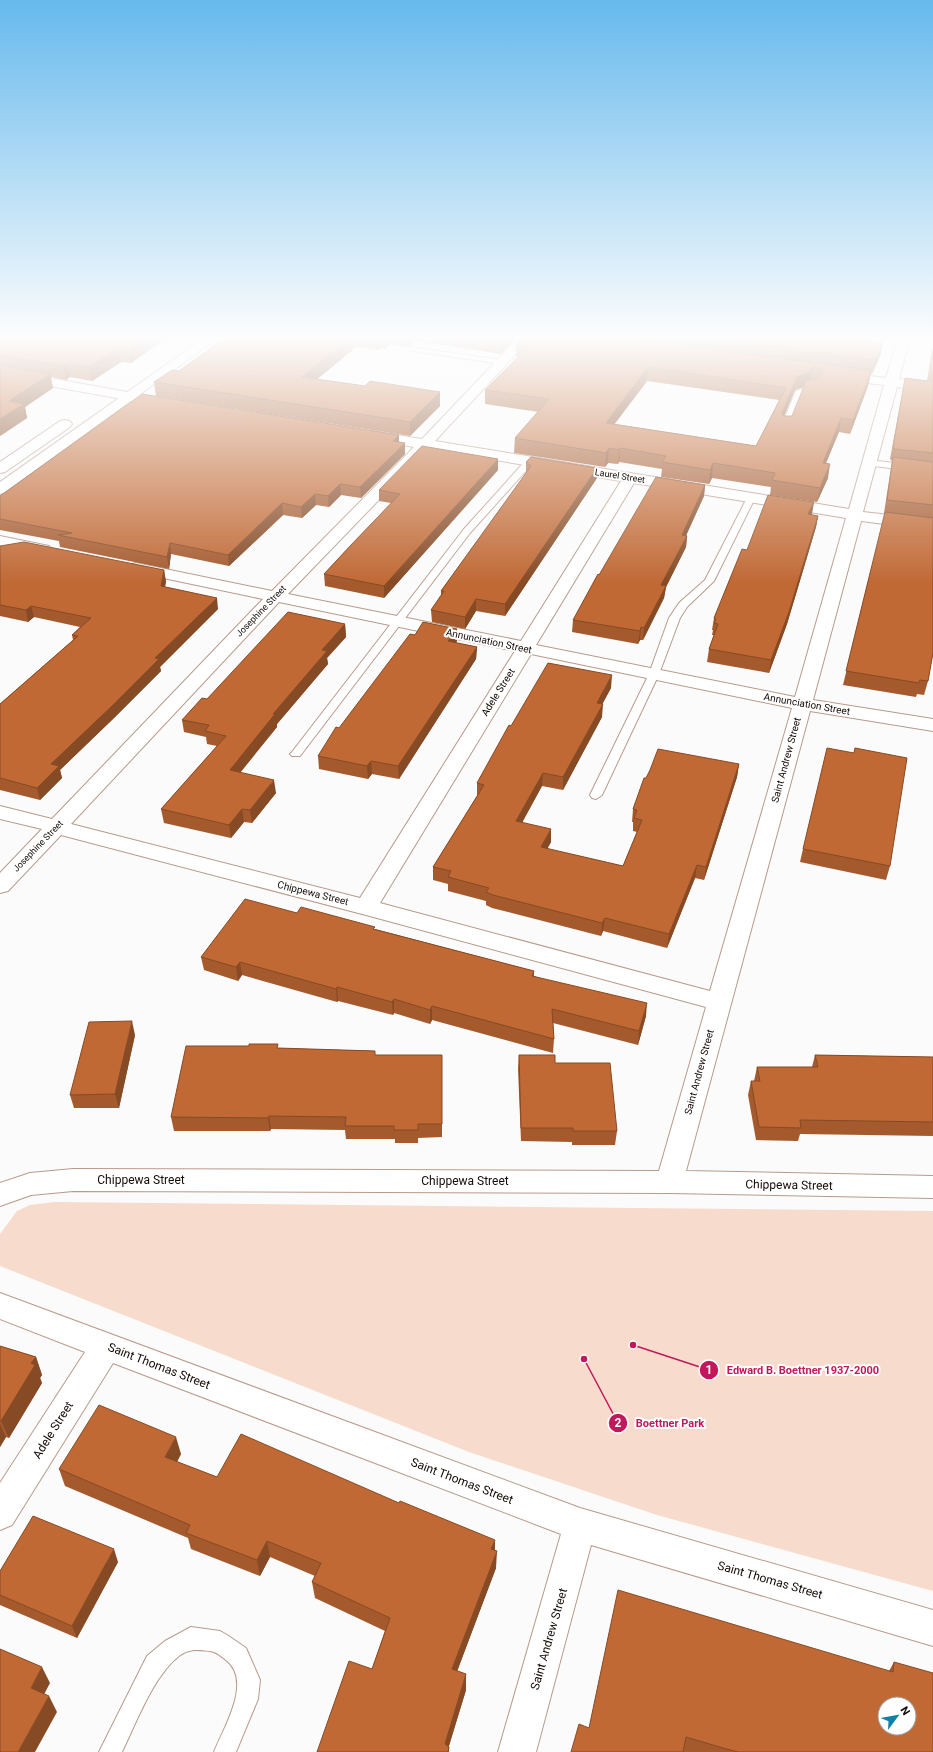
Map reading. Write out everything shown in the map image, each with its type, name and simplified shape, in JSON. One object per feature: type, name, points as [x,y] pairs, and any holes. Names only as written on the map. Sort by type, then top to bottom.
[{"type":"street","points":[[0,469],[72,420]]},
{"type":"street","points":[[0,489],[97,420]]},
{"type":"street","name":"Josephine Street","points":[[0,886],[275,597],[448,420]]},
{"type":"street","name":"Saint Andrew Street","points":[[669,1182],[880,420]]},
{"type":"street","name":"Laurel Street","points":[[355,433],[854,515],[933,525]]},
{"type":"street","name":"Adele Street","points":[[366,906],[630,478]]},
{"type":"street","points":[[0,541],[61,553]]},
{"type":"street","name":"Annunciation Street","points":[[122,566],[801,704],[933,725]]},
{"type":"street","name":"Chippewa Street","points":[[0,812],[366,906],[719,1002]]},
{"type":"street","name":"Chippewa Street","points":[[0,1195],[30,1184],[73,1180],[669,1182],[933,1188]]},
{"type":"street","name":"Saint Thomas Street","points":[[0,1306],[580,1525],[933,1628]]},
{"type":"street","name":"Adele Street","points":[[0,1513],[106,1346]]},
{"type":"street","name":"Saint Andrew Street","points":[[517,1752],[580,1525]]},
{"type":"lane","points":[[785,427],[788,420]]},
{"type":"lane","points":[[296,754],[399,622],[467,531],[530,461]]},
{"type":"lane","points":[[868,463],[933,470]]},
{"type":"lane","points":[[596,796],[654,674],[659,654],[682,606],[701,591],[708,582],[751,498]]},
{"type":"lane","points":[[110,1752],[155,1664],[172,1648],[191,1638],[220,1642],[238,1656],[249,1680],[248,1699],[225,1752]]},
{"type":"shaded area","points":[[55,1202],[933,1211],[933,1591],[657,1515],[469,1452],[0,1266],[0,1234],[17,1211],[30,1205]]},
{"type":"building","points":[[106,420],[303,420],[399,435],[393,441],[405,443],[360,487],[340,484],[328,496],[315,494],[301,507],[282,503],[228,555],[170,543],[167,557],[58,535],[72,533],[0,519],[0,496]]},
{"type":"building","points":[[396,420],[412,420],[410,422]]},
{"type":"building","points":[[531,420],[608,420],[606,423],[756,446],[770,420],[840,420],[823,463],[830,464],[820,488],[772,480],[775,473],[713,463],[710,470],[662,462],[666,456],[620,448],[619,450],[609,448],[606,453],[515,438]]},
{"type":"building","points":[[898,420],[933,420],[933,453],[894,449],[893,447]]},
{"type":"building","points":[[422,446],[498,459],[384,586],[324,574],[400,494],[379,490]]},
{"type":"building","points":[[531,457],[597,468],[505,604],[476,599],[465,617],[431,610],[444,591],[441,591],[531,466],[526,462]]},
{"type":"building","points":[[893,457],[933,462],[933,505],[887,500]]},
{"type":"building","points":[[656,477],[705,485],[682,535],[687,536],[661,585],[666,586],[644,628],[641,627],[640,631],[573,620],[598,574],[599,575]]},
{"type":"building","points":[[768,495],[814,502],[808,514],[818,516],[789,612],[771,660],[709,649],[718,624],[714,623],[716,619],[714,618],[742,549],[747,550]]},
{"type":"building","points":[[885,512],[933,518],[933,653],[928,681],[920,680],[919,683],[846,671]]},
{"type":"building","points":[[24,542],[164,570],[161,586],[217,598],[155,658],[159,659],[112,706],[51,764],[59,766],[37,788],[0,778],[0,704],[78,636],[72,635],[91,618],[31,606],[26,610],[0,605],[0,546]]},
{"type":"building","points":[[288,612],[345,624],[322,650],[327,651],[273,714],[275,714],[230,770],[274,780],[250,810],[242,809],[229,825],[161,809],[226,736],[205,731],[209,725],[182,720],[202,698],[207,699]]},
{"type":"building","points":[[423,622],[457,629],[448,641],[477,647],[398,766],[371,761],[367,766],[318,756],[336,727],[339,728],[410,634],[415,635]]},
{"type":"building","points":[[548,663],[612,675],[597,703],[603,704],[563,777],[543,773],[516,821],[551,829],[541,847],[623,866],[642,820],[634,818],[637,810],[633,809],[644,778],[646,778],[650,770],[658,749],[739,764],[706,867],[697,865],[669,934],[605,918],[602,923],[493,895],[486,892],[489,888],[448,877],[451,871],[433,867],[484,785],[477,783],[509,725],[511,726]]},
{"type":"building","points":[[827,748],[854,753],[855,748],[907,758],[890,866],[803,849]]},
{"type":"building","points":[[245,899],[297,913],[301,907],[375,927],[373,929],[534,971],[532,976],[647,1003],[639,1031],[552,1009],[554,1039],[432,1006],[430,1010],[394,999],[392,1002],[337,987],[336,989],[240,962],[236,967],[201,957]]},
{"type":"building","points":[[132,1021],[115,1094],[70,1095],[89,1022]]},
{"type":"building","points":[[249,1044],[278,1044],[277,1048],[375,1051],[375,1055],[442,1055],[442,1124],[418,1124],[418,1130],[394,1130],[394,1126],[345,1126],[346,1117],[171,1117],[186,1046],[249,1046]]},
{"type":"building","points":[[519,1055],[555,1055],[555,1063],[610,1063],[617,1131],[573,1131],[573,1128],[521,1128]]},
{"type":"building","points":[[815,1055],[933,1057],[933,1122],[800,1120],[801,1128],[759,1127],[751,1081],[760,1081],[757,1067],[818,1067]]},
{"type":"building","points":[[0,1346],[36,1357],[31,1363],[35,1365],[1,1421],[0,1420]]},
{"type":"building","points":[[99,1405],[176,1437],[165,1457],[217,1477],[241,1434],[399,1503],[400,1501],[495,1540],[491,1549],[497,1551],[452,1669],[466,1674],[445,1744],[449,1747],[448,1752],[317,1752],[349,1661],[372,1669],[390,1618],[312,1582],[321,1563],[267,1541],[257,1560],[186,1533],[190,1525],[59,1469]]},
{"type":"building","points":[[33,1516],[114,1549],[72,1626],[0,1595],[0,1571]]},
{"type":"building","points":[[618,1590],[893,1672],[894,1662],[933,1673],[933,1752],[738,1752],[686,1737],[683,1752],[571,1752],[579,1724],[589,1728]]},
{"type":"building","points":[[0,1649],[42,1667],[31,1688],[49,1696],[18,1752],[0,1752]]},
{"type":"place","name":"Edward B. Boettner 1937-2000","points":[[633,1345]]},
{"type":"place","name":"Boettner Park","points":[[584,1359]]}]
